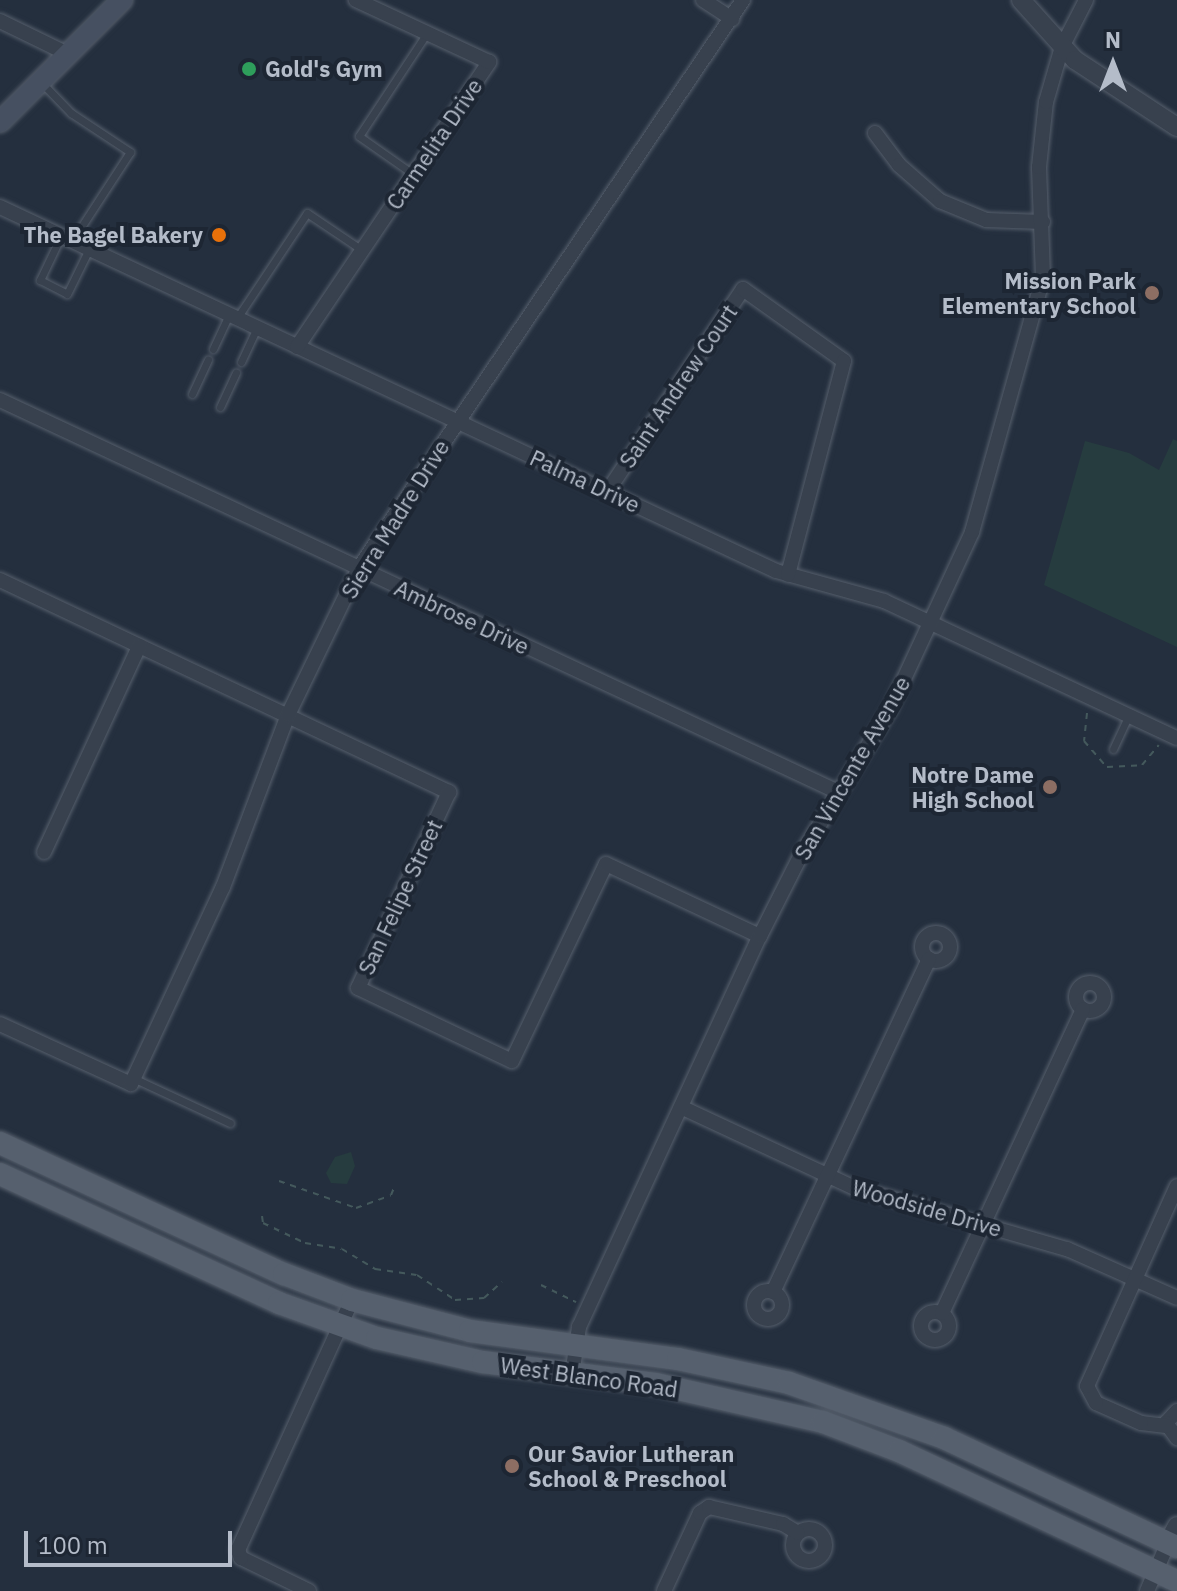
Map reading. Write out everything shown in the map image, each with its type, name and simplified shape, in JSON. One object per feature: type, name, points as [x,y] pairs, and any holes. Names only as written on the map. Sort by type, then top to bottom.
[{"type":"main road","points":[[0,122],[122,0]]},
{"type":"main road","name":"West Blanco Road","points":[[0,1143],[284,1274],[352,1300],[470,1331],[749,1373],[870,1408],[1174,1538]]},
{"type":"main road","name":"West Blanco Road","points":[[0,1174],[217,1276],[341,1327],[452,1356],[670,1387],[823,1422],[899,1451],[1151,1581],[1177,1581]]},
{"type":"street","name":"Carmelita Drive","points":[[297,347],[489,62],[356,0]]},
{"type":"street","points":[[703,0],[732,19]]},
{"type":"street","name":"Sierra Madre Drive","points":[[132,1081],[223,887],[288,715],[359,568],[743,0]]},
{"type":"street","points":[[1021,0],[1062,47],[1123,96],[1177,127]]},
{"type":"street","name":"San Vincente Avenue","points":[[572,1375],[575,1345],[588,1308],[760,936],[838,792],[890,709],[972,532],[1039,299],[1043,222],[1040,137],[1062,47],[1086,0]]},
{"type":"street","points":[[0,21],[68,54]]},
{"type":"street","points":[[875,133],[899,165],[940,201],[986,220],[1043,222]]},
{"type":"street","name":"Palma Drive","points":[[0,207],[788,575],[869,596],[930,621],[1177,738]]},
{"type":"street","name":"Saint Andrew Court","points":[[607,492],[743,289],[844,361],[788,575]]},
{"type":"street","name":"Ambrose Drive","points":[[0,400],[838,792]]},
{"type":"street","name":"San Felipe Street","points":[[0,580],[449,792],[358,988],[512,1061],[606,864],[760,936]]},
{"type":"street","points":[[44,852],[139,646]]},
{"type":"street","points":[[773,1292],[929,959]]},
{"type":"street","points":[[942,1313],[1083,1009]]},
{"type":"street","points":[[0,1024],[132,1081]]},
{"type":"street","name":"Woodside Drive","points":[[681,1107],[828,1177],[982,1226],[1067,1249],[1177,1298]]},
{"type":"street","points":[[1177,1186],[1089,1375],[1088,1391],[1096,1403],[1130,1418],[1166,1426],[1177,1438]]},
{"type":"street","points":[[309,1591],[238,1555],[352,1300]]},
{"type":"street","points":[[1166,1426],[1177,1411]]},
{"type":"street","points":[[664,1591],[700,1513],[709,1507],[770,1521],[798,1533]]},
{"type":"street","points":[[1151,1581],[1174,1538]]},
{"type":"lane","points":[[414,174],[359,136],[427,33]]},
{"type":"lane","points":[[40,82],[71,113],[130,152],[40,280],[67,294],[89,249]]},
{"type":"lane","points":[[213,349],[307,213],[362,250]]},
{"type":"lane","points":[[241,362],[257,328]]},
{"type":"lane","points":[[192,394],[208,359]]},
{"type":"lane","points":[[220,407],[236,372]]},
{"type":"lane","points":[[1113,749],[1129,715]]},
{"type":"lane","points":[[132,1081],[230,1123]]},
{"type":"path","points":[[279,1181],[356,1208],[391,1195],[394,1188]]},
{"type":"path","points":[[262,1216],[263,1223],[305,1243],[342,1249],[375,1269],[417,1275],[455,1300],[484,1298],[502,1282]]},
{"type":"path","points":[[541,1285],[588,1308]]},
{"type":"green space","points":[[1173,439],[1177,441],[1177,647],[1044,585],[1085,441],[1129,453],[1159,470]]},
{"type":"green space","points":[[351,1152],[355,1166],[347,1184],[331,1183],[326,1173],[335,1157]]},
{"type":"place","name":"Gold's Gym","points":[[249,69]]},
{"type":"place","name":"The Bagel Bakery","points":[[219,235]]},
{"type":"place","name":"Mission Park Elementary School","points":[[1152,293]]},
{"type":"place","name":"Notre Dame High School","points":[[1050,787]]},
{"type":"place","name":"Our Savior Lutheran School & Preschool","points":[[512,1466]]}]
